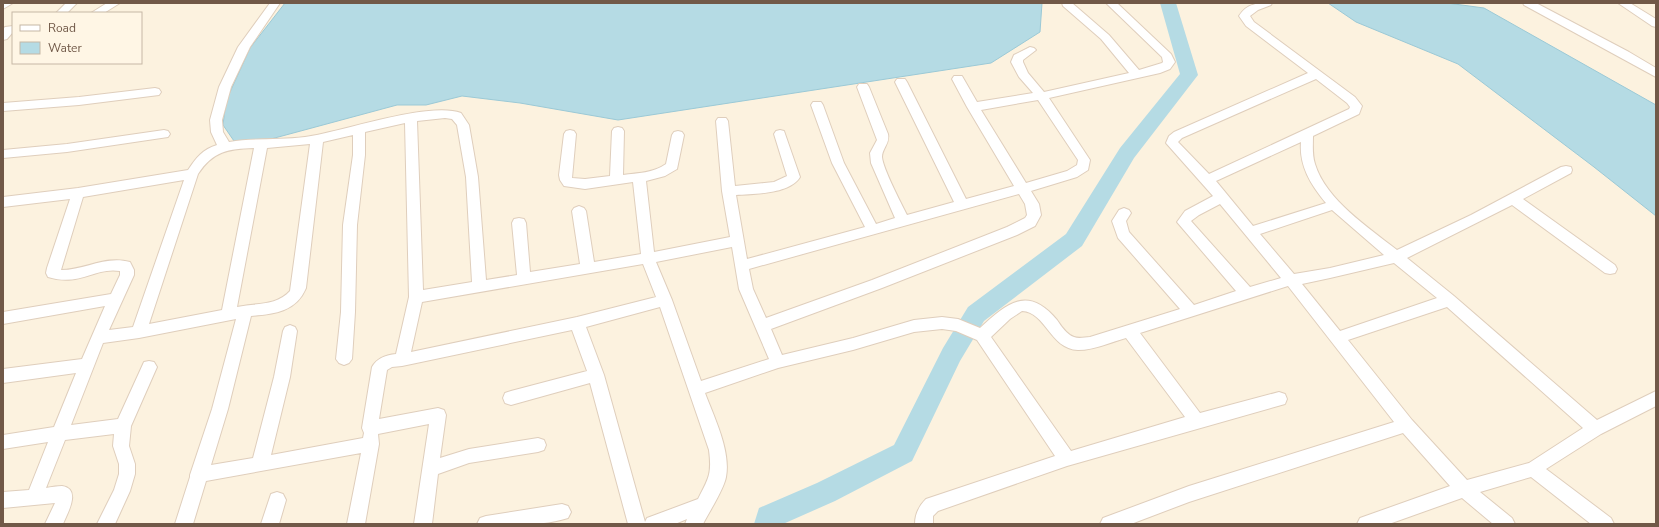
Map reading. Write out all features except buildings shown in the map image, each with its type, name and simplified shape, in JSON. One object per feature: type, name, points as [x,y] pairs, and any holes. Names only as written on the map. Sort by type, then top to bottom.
[{"type":"street","points":[[3,6],[8,3]]},
{"type":"street","points":[[62,12],[72,3]]},
{"type":"street","points":[[98,12],[115,3]]},
{"type":"street","points":[[225,147],[217,132],[216,120],[225,87],[244,47],[275,3]]},
{"type":"street","points":[[972,107],[1042,96],[1166,66],[1169,62],[1167,56],[1112,3]]},
{"type":"street","points":[[1206,180],[1355,111],[1356,106],[1351,100],[1250,24],[1244,16],[1247,12],[1257,6],[1267,3]]},
{"type":"street","points":[[1528,3],[1625,54],[1656,73]]},
{"type":"street","points":[[1624,3],[1656,24]]},
{"type":"street","points":[[1067,4],[1105,37],[1136,74]]},
{"type":"street","points":[[741,266],[1060,178],[1083,168],[1084,160],[1042,96],[1023,74],[1016,62],[1018,58],[1030,50]]},
{"type":"street","points":[[1317,74],[1178,135],[1172,142],[1222,198],[1291,280],[1406,425],[1464,489],[1506,524]]},
{"type":"street","points":[[762,326],[884,281],[1012,231],[1030,222],[1034,215],[1032,204],[972,107],[958,79]]},
{"type":"street","points":[[901,82],[962,205]]},
{"type":"street","points":[[863,87],[882,134],[883,140],[876,150],[876,163],[903,221]]},
{"type":"street","points":[[3,108],[155,92]]},
{"type":"street","points":[[817,105],[838,163],[873,230]]},
{"type":"street","points":[[139,332],[192,174],[202,160],[214,151],[225,147],[317,139],[411,118],[446,114],[454,115],[463,125],[472,177],[479,286]]},
{"type":"street","points":[[402,360],[416,297],[411,118]]},
{"type":"street","points":[[722,122],[729,191],[746,289],[778,362]]},
{"type":"street","points":[[344,359],[348,312],[350,225],[359,155],[359,130]]},
{"type":"street","points":[[616,180],[618,131]]},
{"type":"street","points":[[3,154],[67,148],[164,134]]},
{"type":"street","points":[[570,134],[565,175],[569,184],[585,184],[654,176],[666,171],[672,166],[678,135]]},
{"type":"street","points":[[729,191],[776,186],[791,182],[794,177],[794,171],[780,134]]},
{"type":"street","points":[[1307,134],[1306,156],[1312,173],[1334,204],[1449,300],[1595,429]]},
{"type":"street","points":[[98,338],[139,332],[275,306],[287,303],[295,296],[299,288],[317,139]]},
{"type":"street","points":[[228,314],[261,145]]},
{"type":"street","points":[[978,334],[1012,309],[1024,305],[1034,307],[1066,340],[1076,344],[1090,343],[1291,280],[1330,273],[1396,257],[1566,170]]},
{"type":"street","points":[[3,202],[78,194],[192,174]]},
{"type":"street","points":[[639,177],[648,258],[665,300],[716,450],[719,466],[718,478],[694,524]]},
{"type":"street","points":[[34,497],[98,338],[127,275],[125,266],[121,264],[67,275],[58,276],[53,273],[78,194]]},
{"type":"street","points":[[1222,198],[1190,214],[1184,222],[1247,294]]},
{"type":"street","points":[[1512,198],[1610,269]]},
{"type":"street","points":[[1250,232],[1334,204]]},
{"type":"street","points":[[579,211],[588,268]]},
{"type":"street","points":[[1124,213],[1119,221],[1122,234],[1192,312]]},
{"type":"street","points":[[520,223],[524,279]]},
{"type":"street","points":[[416,297],[648,258],[738,241]]},
{"type":"street","points":[[3,318],[115,299]]},
{"type":"street","points":[[356,524],[371,436],[380,366],[389,361],[402,360],[577,323],[665,300]]},
{"type":"street","points":[[1337,338],[1449,300]]},
{"type":"street","points":[[184,524],[198,475],[220,409],[245,311]]},
{"type":"street","points":[[577,323],[596,375],[637,524]]},
{"type":"street","points":[[695,390],[778,362],[853,344],[914,326],[942,323],[958,325],[978,334],[1067,459]]},
{"type":"street","points":[[260,464],[282,377],[290,330]]},
{"type":"street","points":[[1130,331],[1197,421]]},
{"type":"street","points":[[3,376],[88,365]]},
{"type":"street","points":[[106,524],[122,490],[127,474],[127,464],[121,446],[123,426],[149,367]]},
{"type":"street","points":[[511,398],[596,375]]},
{"type":"street","points":[[1366,524],[1464,489],[1533,469],[1595,429],[1656,398]]},
{"type":"street","points":[[924,524],[924,517],[927,509],[932,505],[1067,459],[1279,399]]},
{"type":"street","points":[[198,475],[260,464],[371,436],[438,415],[432,469],[423,524]]},
{"type":"street","points":[[1109,524],[1189,494],[1406,425]]},
{"type":"street","points":[[3,442],[60,433],[123,426]]},
{"type":"street","points":[[432,469],[469,456],[538,445]]},
{"type":"street","points":[[1533,469],[1605,524]]},
{"type":"street","points":[[3,500],[62,494],[64,496],[64,502],[54,524]]},
{"type":"street","points":[[270,524],[277,500]]},
{"type":"street","points":[[653,524],[704,505]]},
{"type":"street","points":[[486,524],[562,512]]},
{"type":"water","points":[[285,3],[1042,3],[1040,32],[991,63],[618,120],[520,103],[462,96],[426,105],[397,105],[271,139],[234,141],[223,125],[226,101],[250,48]]},
{"type":"water","points":[[1328,3],[1447,3],[1484,8],[1656,105],[1656,216],[1458,64],[1356,22]]},
{"type":"waterway","points":[[768,524],[769,517],[826,492],[903,453],[951,355],[976,314],[1074,240],[1127,153],[1189,75],[1168,3]]}]
